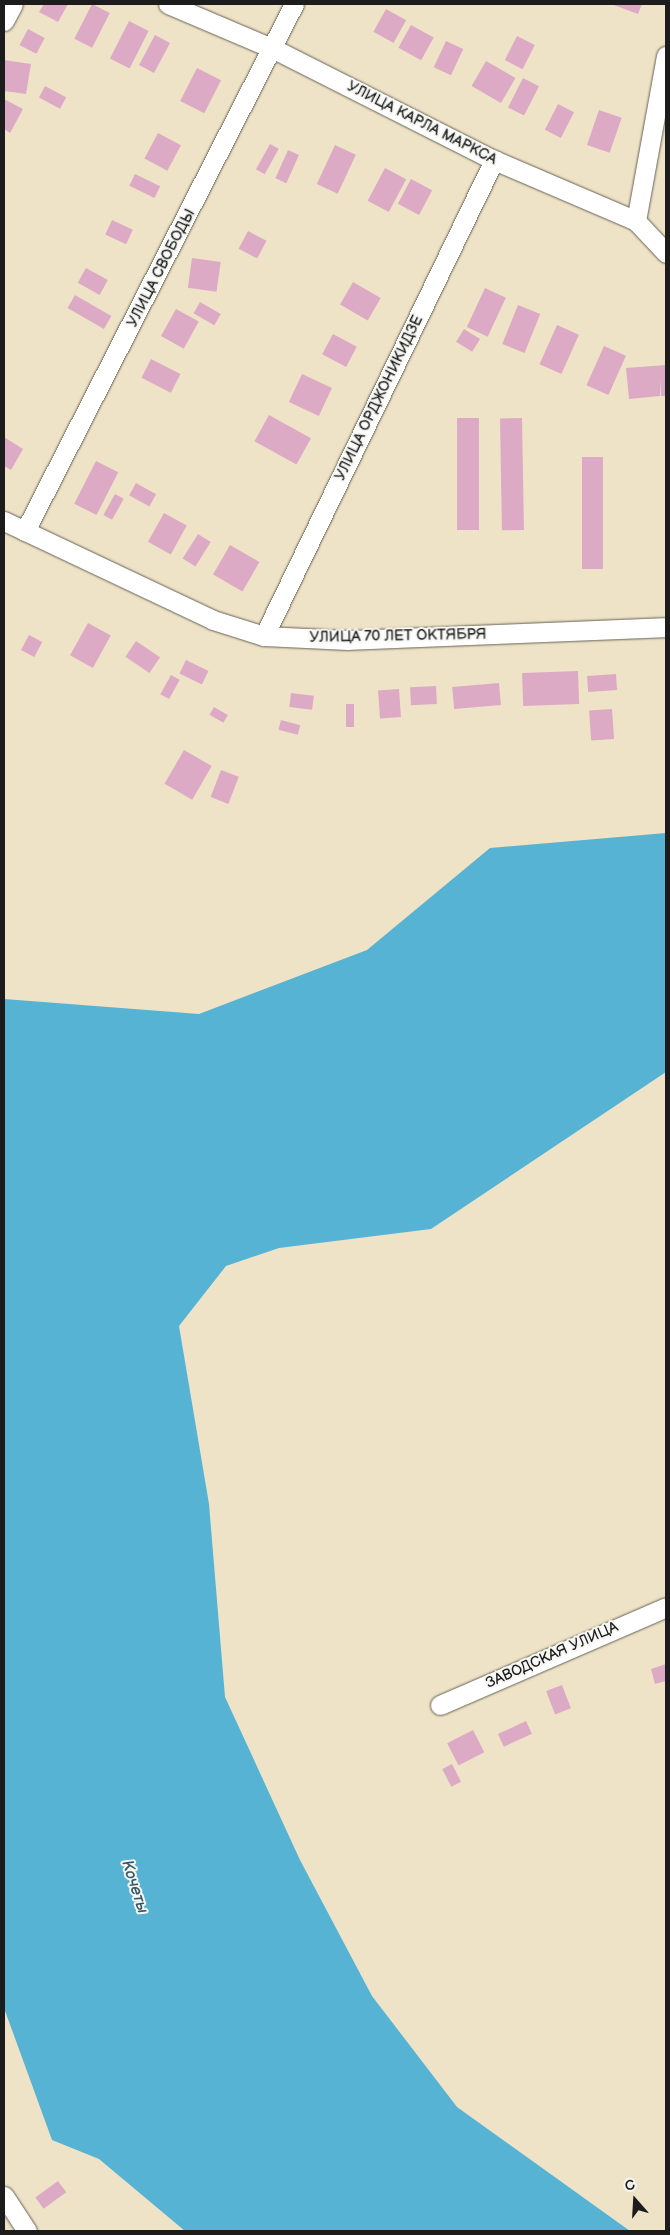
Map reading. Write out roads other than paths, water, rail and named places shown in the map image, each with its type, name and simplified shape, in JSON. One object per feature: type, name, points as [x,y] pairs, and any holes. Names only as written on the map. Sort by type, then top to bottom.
[{"type":"street","points":[[4,21],[13,4]]},
{"type":"street","name":"УЛИЦА КАРЛА МАРКСА","points":[[168,4],[274,49],[494,160],[636,221],[666,253]]},
{"type":"street","name":"УЛИЦА СВОБОДЫ","points":[[25,531],[274,49],[294,4]]},
{"type":"street","points":[[636,221],[666,56]]},
{"type":"street","name":"УЛИЦА ОРДЖОНИКИДЗЕ","points":[[264,636],[494,160]]},
{"type":"street","name":"УЛИЦА 70 ЛЕТ ОКТЯБРЯ","points":[[4,521],[212,620],[264,636],[348,640],[666,626]]},
{"type":"street","name":"ЗАВОДСКАЯ УЛИЦА","points":[[440,1705],[666,1607]]},
{"type":"street","points":[[4,2196],[27,2231]]},
{"type":"water","name":"Кочеты","points":[[666,833],[666,1072],[431,1229],[279,1248],[226,1266],[179,1326],[209,1504],[225,1697],[300,1860],[372,1996],[457,2107],[630,2231],[185,2231],[99,2159],[52,2140],[4,2008],[4,999],[199,1014],[367,950],[490,848]]}]
